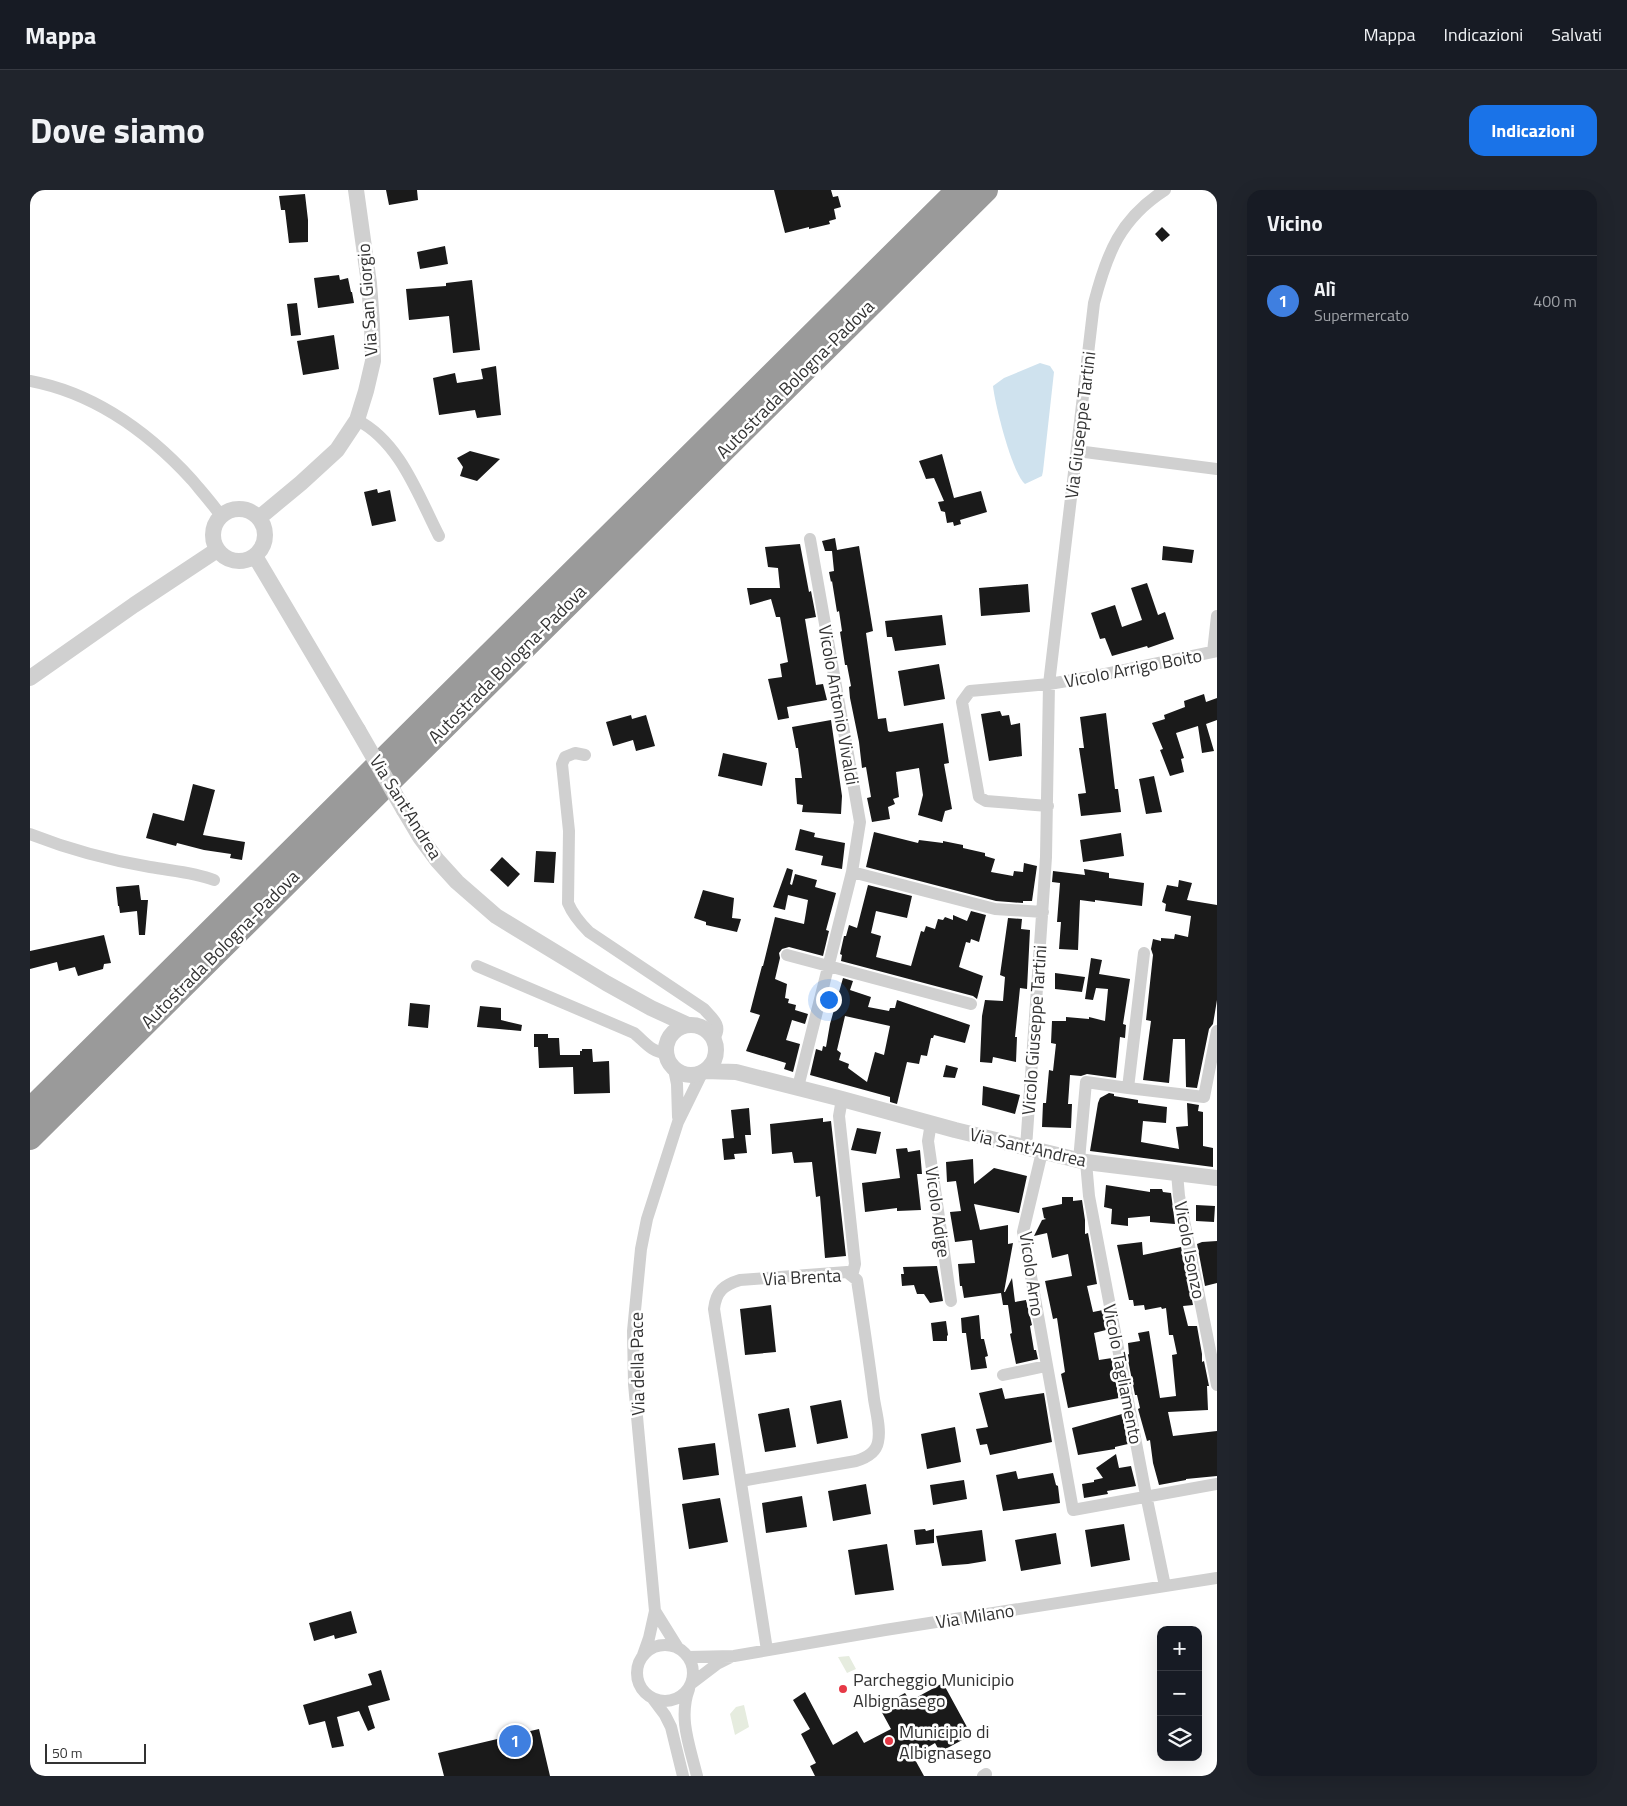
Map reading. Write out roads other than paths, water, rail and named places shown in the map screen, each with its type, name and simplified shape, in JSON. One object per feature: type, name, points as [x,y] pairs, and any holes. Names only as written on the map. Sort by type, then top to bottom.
[{"type":"highway","name":"Autostrada Bologna-Padova","points":[[30,1110],[958,190]]},
{"type":"highway","name":"Autostrada Bologna-Padova","points":[[30,1138],[986,190]]},
{"type":"street","name":"Via San Giorgio","points":[[260,517],[301,484],[337,450],[357,420],[373,361],[369,283],[356,190]]},
{"type":"street","name":"Via Giuseppe Tartini","points":[[1043,912],[1048,806],[1049,684],[1094,302],[1104,266],[1116,238],[1129,220],[1165,190]]},
{"type":"street","points":[[30,381],[90,400],[129,424],[159,447],[213,504],[221,516]]},
{"type":"street","points":[[357,420],[382,437],[404,468],[439,536]]},
{"type":"street","points":[[1077,451],[1217,469]]},
{"type":"street","points":[[236,508],[253,512],[260,517],[266,534],[264,543],[255,556],[244,560],[234,560],[224,556],[217,550],[213,532],[221,516],[236,508]]},
{"type":"street","name":"Vicolo Antonio Vivaldi","points":[[798,1087],[852,872],[860,822],[810,539]]},
{"type":"street","points":[[30,678],[217,550]]},
{"type":"street","name":"Via Sant'Andrea","points":[[255,556],[420,836],[437,860],[457,882],[496,916],[606,983],[651,1008],[688,1025]]},
{"type":"street","points":[[1215,651],[1217,622]]},
{"type":"street","name":"Vicolo Arrigo Boito","points":[[1049,684],[1215,651]]},
{"type":"street","points":[[1048,806],[986,801],[979,797],[962,702],[970,691],[1049,684]]},
{"type":"street","points":[[585,755],[575,753],[565,757],[562,764],[568,831],[568,903],[578,921],[589,932],[704,1009],[715,1020],[717,1034],[714,1061],[704,1072],[690,1075],[683,1074],[674,1069],[667,1060],[667,1046]]},
{"type":"street","points":[[30,834],[61,847],[149,867],[199,874],[214,880]]},
{"type":"street","points":[[852,872],[995,909],[1043,912]]},
{"type":"street","name":"Vicolo Giuseppe Tartini","points":[[1034,1150],[1043,912]]},
{"type":"street","points":[[1144,953],[1128,1088],[1204,1097],[1217,1031]]},
{"type":"street","points":[[787,955],[971,1004]]},
{"type":"street","points":[[477,966],[634,1033],[652,1049],[660,1053],[667,1046],[678,1028],[688,1025],[699,1026],[706,1029],[736,1072]]},
{"type":"street","name":"Via Sant'Andrea","points":[[651,1008],[664,1027],[667,1046]]},
{"type":"street","name":"Via della Pace","points":[[674,1069],[678,1084],[678,1122]]},
{"type":"street","name":"Via Sant'Andrea","points":[[704,1072],[736,1072],[842,1098],[1034,1150],[1083,1161],[1217,1178]]},
{"type":"street","name":"Via della Pace","points":[[644,1655],[655,1611],[634,1384],[632,1331],[641,1249],[647,1220],[678,1122],[704,1072]]},
{"type":"street","name":"Vicolo Tagliamento","points":[[1128,1088],[1086,1082],[1083,1161],[1165,1586]]},
{"type":"street","points":[[842,1098],[839,1116],[855,1264],[852,1276]]},
{"type":"street","name":"Vicolo Adige","points":[[931,1123],[928,1141],[951,1300]]},
{"type":"street","name":"Vicolo Arno","points":[[1034,1150],[1023,1232],[1073,1510],[1147,1498]]},
{"type":"street","name":"Vicolo Isonzo","points":[[1177,1174],[1179,1196],[1217,1386]]},
{"type":"street","name":"Via Brenta","points":[[741,1481],[856,1461],[866,1458],[874,1452],[878,1442],[878,1427],[857,1280],[846,1272],[740,1280],[730,1283],[719,1292],[715,1301],[714,1309],[767,1650]]},
{"type":"street","points":[[1003,1375],[1046,1366]]},
{"type":"street","points":[[1147,1498],[1217,1484]]},
{"type":"street","name":"Via Milano","points":[[683,1652],[734,1656],[1217,1578]]},
{"type":"street","name":"Via della Pace","points":[[655,1611],[683,1652]]},
{"type":"street","points":[[683,1776],[671,1727],[665,1715],[653,1700],[646,1695],[638,1682],[638,1665],[644,1655],[656,1646],[671,1646],[683,1652],[692,1665],[693,1674],[684,1710],[684,1724],[697,1776]]},
{"type":"street","name":"Via Milano","points":[[690,1686],[717,1664],[734,1656]]},
{"type":"street","points":[[653,1700],[669,1702],[677,1699],[690,1686]]},
{"type":"street","points":[[693,1776],[694,1761]]},
{"type":"water","points":[[1040,363],[1050,366],[1054,372],[1043,471],[1042,476],[1025,484],[1015,467],[1010,453],[997,408],[993,386],[1004,378]]},
{"type":"place","name":"Parcheggio Municipio Albignasego","points":[[843,1689]]},
{"type":"place","name":"Alì","points":[[515,1741]]},
{"type":"place","name":"Municipio di Albignasego","points":[[889,1741]]}]
